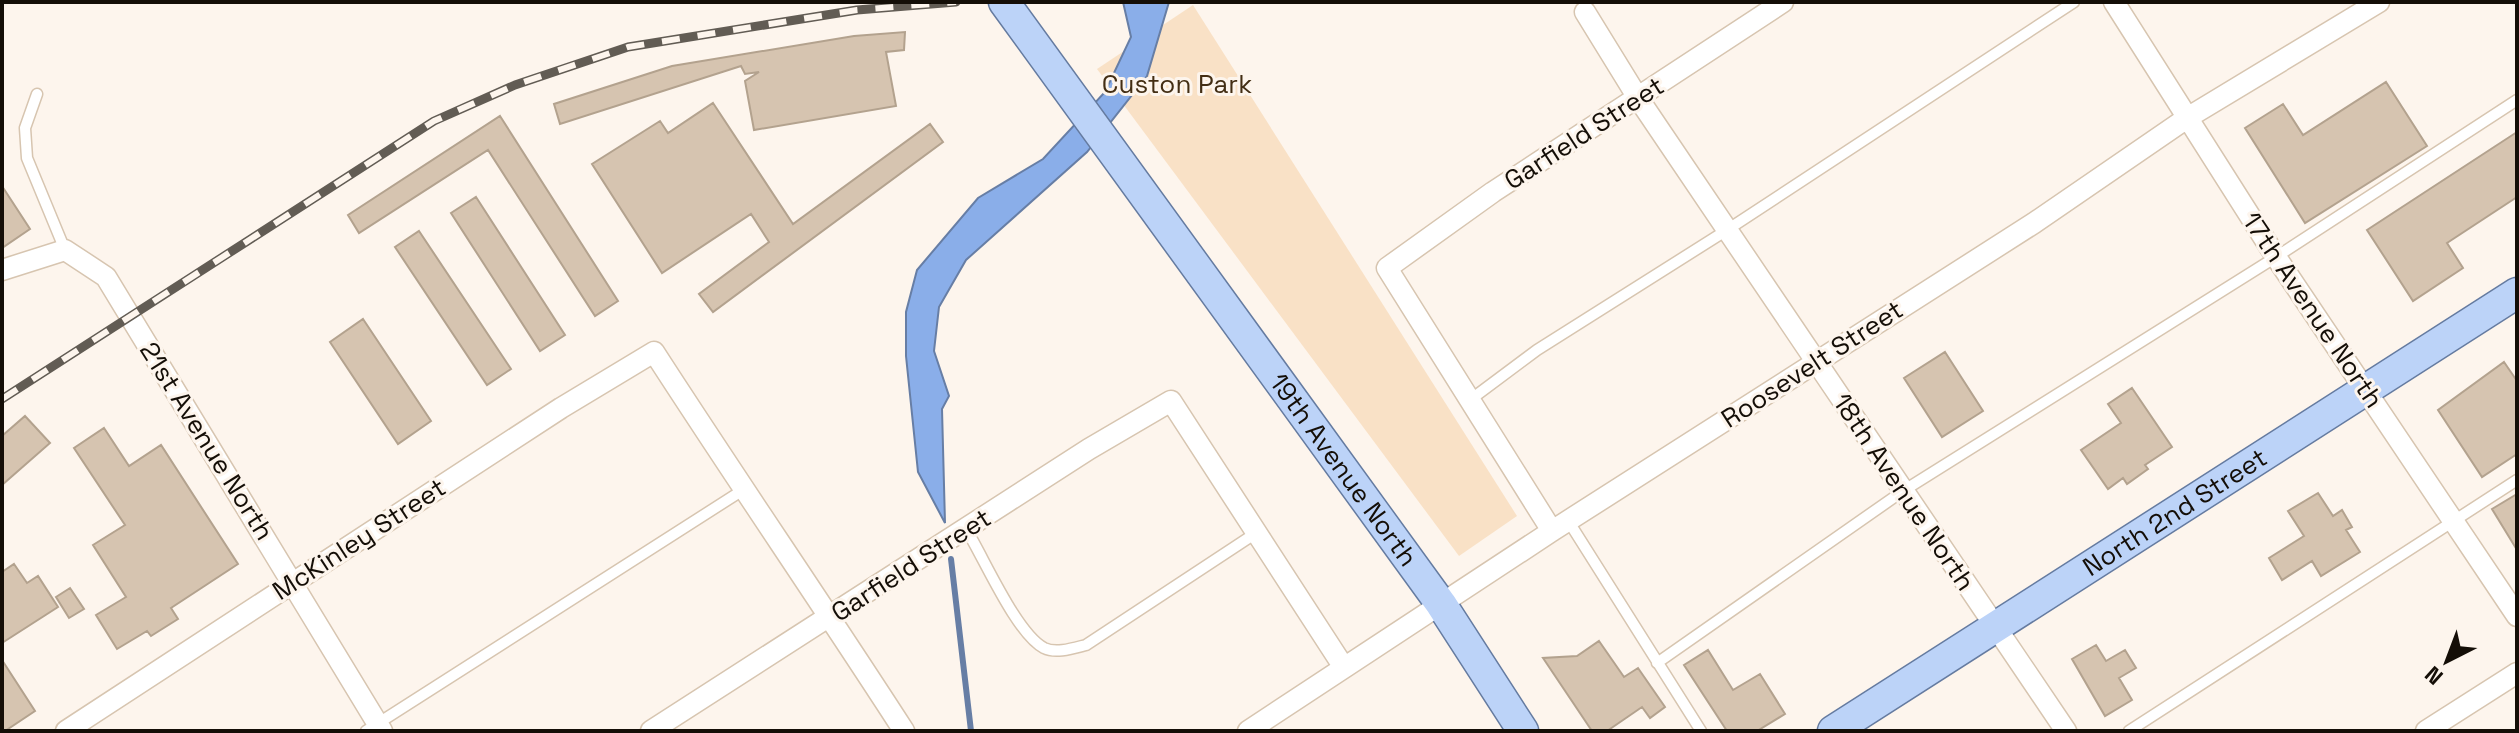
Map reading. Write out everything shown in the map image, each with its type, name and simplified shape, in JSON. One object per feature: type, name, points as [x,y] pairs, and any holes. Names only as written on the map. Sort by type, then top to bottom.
[{"type":"main road","name":"19th Avenue North","points":[[1004,2],[1441,604],[1523,731]]},
{"type":"main road","name":"North 2nd Street","points":[[1833,731],[2517,293]]},
{"type":"street","name":"Garfield Street","points":[[1470,400],[1387,268],[1493,192],[1783,2]]},
{"type":"street","name":"17th Avenue North","points":[[2114,2],[2276,257],[2517,616]]},
{"type":"street","name":"Roosevelt Street","points":[[1248,731],[1343,666],[2034,223],[2187,118],[2379,2]]},
{"type":"street","name":"18th Avenue North","points":[[1585,12],[1638,98],[2066,731]]},
{"type":"street","points":[[2,270],[65,250]]},
{"type":"street","name":"21st Avenue North","points":[[65,250],[106,277],[294,582],[375,729]]},
{"type":"street","name":"McKinley Street","points":[[66,731],[561,408],[654,352],[743,490]]},
{"type":"street","points":[[1470,400],[1560,526]]},
{"type":"street","name":"Garfield Street","points":[[651,731],[1089,449],[1171,401],[1256,533]]},
{"type":"street","points":[[743,490],[831,617],[904,731]]},
{"type":"street","points":[[1256,533],[1343,666]]},
{"type":"street","points":[[2426,731],[2517,673]]},
{"type":"lane","points":[[1470,400],[1537,350],[1727,230],[2074,2]]},
{"type":"lane","points":[[37,94],[25,128],[27,158],[65,250]]},
{"type":"lane","points":[[1657,663],[1903,491],[2276,257],[2517,100]]},
{"type":"lane","points":[[2129,731],[2517,480]]},
{"type":"lane","points":[[375,729],[743,490]]},
{"type":"lane","points":[[1560,526],[1701,731]]},
{"type":"lane","points":[[966,529],[1014,617],[1046,649],[1065,650],[1086,645],[1256,533]]},
{"type":"green space","name":"Custon Park","points":[[1193,5],[1517,516],[1459,556],[1097,69]]},
{"type":"water","points":[[1123,2],[1169,2],[1147,76],[1087,152],[966,260],[939,307],[934,351],[949,396],[942,409],[945,523],[918,472],[906,356],[906,312],[917,270],[978,198],[1043,159],[1105,92],[1131,37]]},
{"type":"building","points":[[905,32],[904,50],[886,52],[896,106],[754,130],[745,81],[759,72],[745,74],[741,66],[560,124],[554,104],[672,66],[854,36]]},
{"type":"building","points":[[2386,82],[2427,146],[2305,223],[2245,128],[2283,104],[2303,135]]},
{"type":"building","points":[[713,103],[793,224],[930,124],[943,142],[713,312],[699,294],[769,242],[751,214],[662,273],[592,164],[660,121],[668,133]]},
{"type":"building","points":[[500,116],[618,301],[595,316],[488,150],[359,233],[348,215]]},
{"type":"building","points":[[2517,132],[2517,197],[2447,243],[2463,268],[2413,301],[2367,230]]},
{"type":"building","points":[[2,186],[30,229],[2,248]]},
{"type":"building","points":[[476,197],[565,335],[540,351],[451,213]]},
{"type":"building","points":[[419,231],[511,369],[487,385],[395,247]]},
{"type":"building","points":[[363,319],[431,421],[398,444],[330,342]]},
{"type":"building","points":[[1945,352],[1983,411],[1942,437],[1904,378]]},
{"type":"building","points":[[2504,362],[2517,381],[2517,454],[2482,477],[2438,410]]},
{"type":"building","points":[[2132,388],[2172,447],[2145,465],[2148,469],[2127,484],[2123,478],[2108,489],[2081,450],[2121,423],[2108,404]]},
{"type":"building","points":[[25,416],[50,443],[2,485],[2,436]]},
{"type":"building","points":[[104,428],[129,466],[161,445],[238,564],[171,608],[178,619],[151,636],[147,631],[117,649],[96,615],[126,597],[93,545],[125,525],[74,448]]},
{"type":"building","points":[[2318,493],[2333,516],[2342,510],[2352,527],[2346,530],[2360,552],[2321,576],[2312,561],[2282,580],[2269,558],[2304,536],[2288,511]]},
{"type":"building","points":[[2517,494],[2517,550],[2492,509]]},
{"type":"building","points":[[14,564],[27,583],[38,576],[58,607],[2,643],[2,572]]},
{"type":"building","points":[[70,588],[84,609],[69,618],[56,597]]},
{"type":"building","points":[[1599,641],[1624,677],[1638,668],[1665,707],[1650,718],[1642,707],[1607,731],[1592,731],[1543,658],[1577,656]]},
{"type":"building","points":[[2096,645],[2106,661],[2125,650],[2136,668],[2119,678],[2132,700],[2105,716],[2072,659]]},
{"type":"building","points":[[1708,650],[1733,690],[1760,674],[1785,714],[1757,731],[1727,731],[1684,665]]},
{"type":"building","points":[[2,660],[35,711],[5,731],[2,731]]},
{"type":"waterway","points":[[951,559],[971,731]]},
{"type":"railway","points":[[2,399],[434,121],[515,85],[628,47],[857,10],[956,2]]}]
